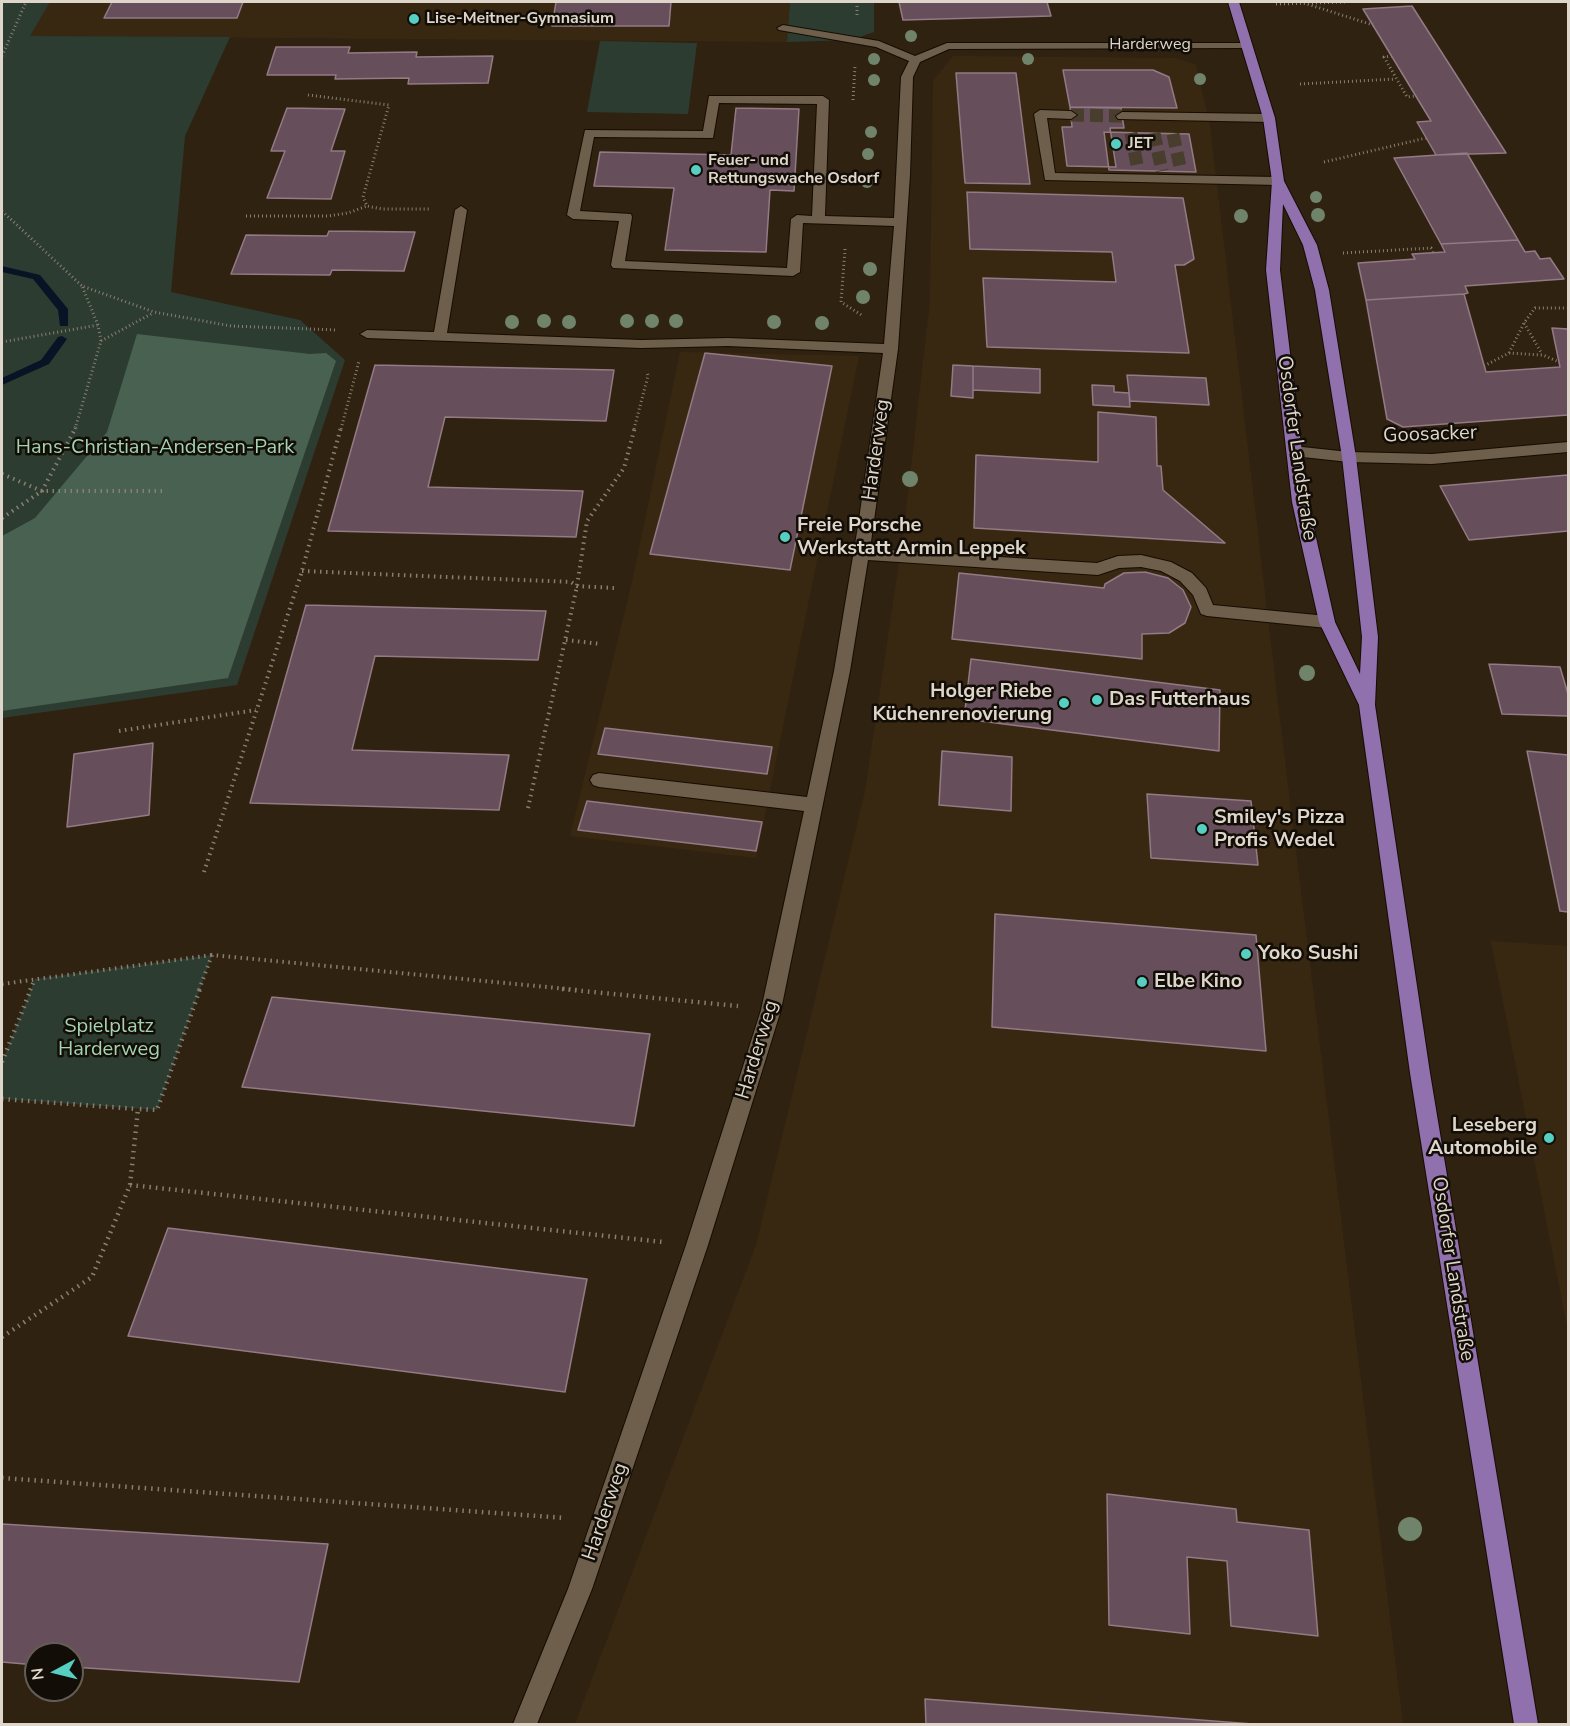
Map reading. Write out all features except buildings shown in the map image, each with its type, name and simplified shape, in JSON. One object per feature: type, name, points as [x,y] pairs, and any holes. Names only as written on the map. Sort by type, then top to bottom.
[{"type":"main road","name":"Osdorfer Landstraße","points":[[1233,2],[1269,118],[1278,181],[1273,270],[1300,502],[1327,622],[1367,705]]},
{"type":"main road","name":"Osdorfer Landstraße","points":[[1278,181],[1310,245],[1322,290],[1349,457],[1370,637],[1367,705],[1420,1073],[1526,1725]]},
{"type":"street","points":[[783,28],[879,44],[915,60]]},
{"type":"street","name":"Harderweg","points":[[525,1725],[580,1589],[697,1245],[771,1010],[842,671],[862,554],[891,350],[904,175],[907,76],[915,60],[947,46],[1247,45]]},
{"type":"street","points":[[818,219],[823,100],[713,99],[709,135],[589,133],[573,215],[626,217],[618,265],[793,272],[797,219],[900,222]]},
{"type":"street","points":[[1071,115],[1040,114],[1049,177],[1138,174],[1278,181]]},
{"type":"street","points":[[1131,133],[1125,116],[1269,118]]},
{"type":"street","points":[[1151,116],[1154,133]]},
{"type":"street","points":[[1170,116],[1173,134]]},
{"type":"street","points":[[440,336],[460,210]]},
{"type":"street","points":[[366,334],[641,344],[729,342],[891,350]]},
{"type":"street","name":"Goosacker","points":[[1293,451],[1349,457],[1432,459],[1569,447]]},
{"type":"street","points":[[862,554],[1098,569],[1118,562],[1141,561],[1165,566],[1186,577],[1200,592],[1207,610],[1327,622]]},
{"type":"street","points":[[599,780],[814,805]]},
{"type":"path","points":[[2,56],[26,2]]},
{"type":"path","points":[[1276,4],[1348,2]]},
{"type":"path","points":[[1304,3],[1372,25]]},
{"type":"path","points":[[1392,56],[1384,57],[1396,80],[1407,97],[1416,96]]},
{"type":"path","points":[[1300,84],[1396,80]]},
{"type":"path","points":[[308,95],[389,105],[363,197],[367,206]]},
{"type":"path","points":[[1324,162],[1426,138]]},
{"type":"path","points":[[246,216],[328,216],[348,213],[367,206],[382,209],[460,210]]},
{"type":"path","points":[[2,211],[82,286],[154,312],[231,326],[337,330],[366,334],[302,571],[204,872]]},
{"type":"path","points":[[1341,254],[1431,248],[1433,252]]},
{"type":"path","points":[[2,518],[42,491],[79,422],[101,341],[98,325],[82,286]]},
{"type":"path","points":[[1509,353],[1524,323],[1535,308],[1569,308]]},
{"type":"path","points":[[101,341],[154,312]]},
{"type":"path","points":[[1524,323],[1543,355]]},
{"type":"path","points":[[2,342],[98,325]]},
{"type":"path","points":[[528,808],[578,586],[587,521],[624,468],[648,376],[641,344]]},
{"type":"path","points":[[1484,366],[1509,353],[1543,355],[1559,362]]},
{"type":"path","points":[[2,474],[42,491],[162,491]]},
{"type":"path","points":[[302,571],[571,582],[578,586],[614,588]]},
{"type":"path","points":[[566,640],[600,644]]},
{"type":"path","points":[[119,730],[256,710]]},
{"type":"path","points":[[2,984],[212,955],[771,1010]]},
{"type":"path","points":[[2,1098],[157,1110],[212,955]]},
{"type":"path","points":[[2,1062],[35,979]]},
{"type":"path","points":[[2,1337],[92,1277],[130,1185],[138,1109]]},
{"type":"path","points":[[130,1185],[697,1245]]},
{"type":"path","points":[[2,1478],[603,1521]]},
{"type":"shaded area","name":"Lise-Meitner-Gymnasium","points":[[50,2],[790,2],[787,42],[30,36]]},
{"type":"shaded area","points":[[953,56],[1176,58],[1196,65],[1210,126],[1403,1724],[575,1724],[756,1245],[865,791],[904,529],[930,301],[933,81]]},
{"type":"shaded area","points":[[680,352],[859,356],[756,858],[570,836],[632,582]]},
{"type":"shaded area","name":"Leseberg Automobile","points":[[1491,941],[1568,946],[1568,1331]]},
{"type":"green space","name":"Hans-Christian-Andersen-Park","points":[[2,2],[50,2],[30,36],[230,37],[185,136],[171,292],[300,320],[345,360],[237,685],[2,718]]},
{"type":"green space","points":[[790,2],[874,2],[874,32],[851,40],[787,42]]},
{"type":"green space","points":[[600,41],[697,43],[688,114],[587,112]]},
{"type":"green space","points":[[137,334],[310,354],[326,353],[336,361],[228,678],[2,711],[2,536],[35,518],[107,432]]},
{"type":"green space","name":"Spielplatz Harderweg","points":[[212,955],[157,1110],[2,1099],[2,1062],[35,979]]},
{"type":"waterway","points":[[2,269],[36,277],[63,309],[64,324]]},
{"type":"waterway","points":[[2,382],[45,362],[62,339]]},
{"type":"tunnel","points":[[1071,115],[1122,116]]},
{"type":"tunnel","points":[[1131,133],[1138,170]]},
{"type":"tunnel","points":[[1154,133],[1162,171]]},
{"type":"tunnel","points":[[1173,134],[1181,171]]},
{"type":"place","name":"Lise-Meitner-Gymnasium","points":[[414,19]]},
{"type":"place","name":"JET","points":[[1116,144]]},
{"type":"place","name":"Feuer- und Rettungswache Osdorf","points":[[696,170]]},
{"type":"place","name":"Freie Porsche Werkstatt Armin Leppek","points":[[785,537]]},
{"type":"place","name":"Das Futterhaus","points":[[1097,700]]},
{"type":"place","name":"Holger Riebe Küchenrenovierung","points":[[1064,703]]},
{"type":"place","name":"Smiley's Pizza Profis Wedel","points":[[1202,829]]},
{"type":"place","name":"Yoko Sushi","points":[[1246,954]]},
{"type":"place","name":"Elbe Kino","points":[[1142,982]]},
{"type":"place","name":"Leseberg Automobile","points":[[1549,1138]]}]
